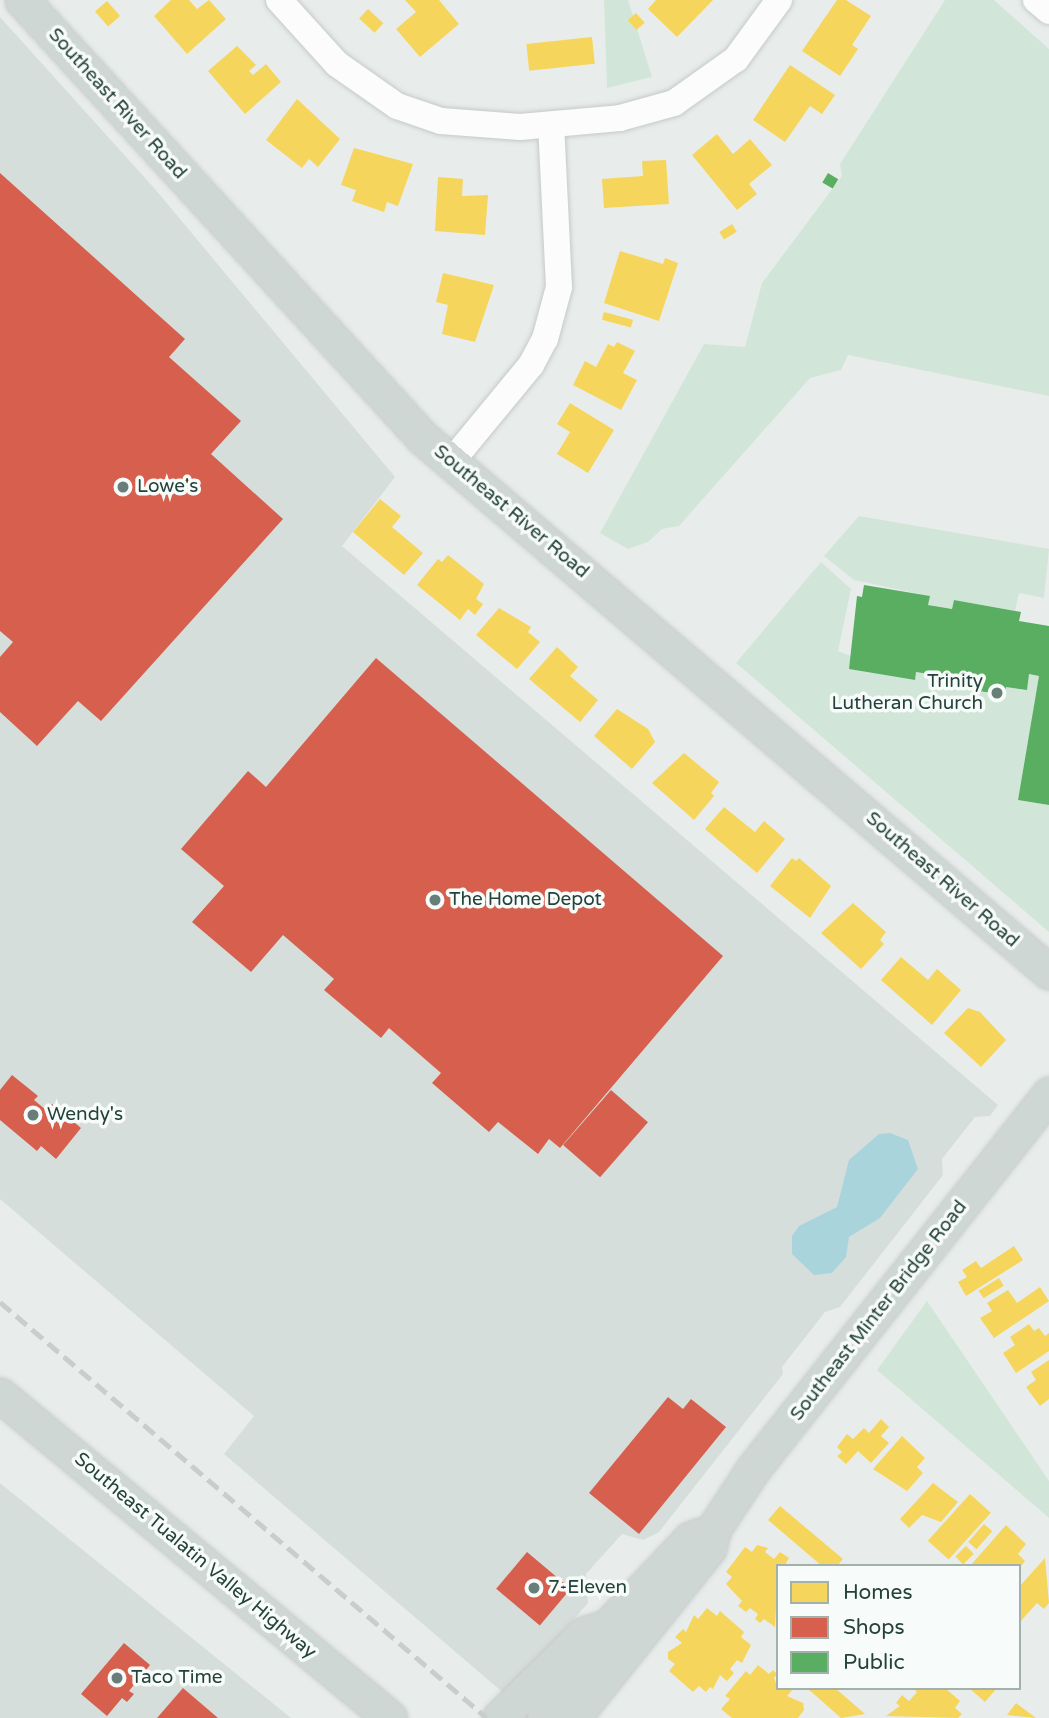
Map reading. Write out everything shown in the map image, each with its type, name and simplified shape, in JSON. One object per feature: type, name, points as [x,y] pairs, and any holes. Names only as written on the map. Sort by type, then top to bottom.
[{"type":"main road","name":"Southeast River Road","points":[[22,0],[396,408],[452,462],[1049,972]]},
{"type":"main road","name":"Southeast Minter Bridge Road","points":[[573,1718],[709,1548],[713,1530],[753,1469],[1049,1094]]},
{"type":"main road","name":"Southeast Tualatin Valley Highway","points":[[0,1395],[390,1718]]},
{"type":"main road","name":"Southeast Minter Bridge Road","points":[[544,1718],[600,1646],[606,1628],[690,1539],[713,1530]]},
{"type":"main road","points":[[499,1718],[584,1634],[592,1628],[606,1628]]},
{"type":"street","points":[[292,5],[337,64],[397,106],[441,121],[551,126],[620,118],[674,103],[736,59],[779,0]]},
{"type":"street","points":[[1036,0],[1049,11]]},
{"type":"street","points":[[452,462],[531,365],[545,339],[559,288],[551,126]]},
{"type":"shaded area","points":[[0,17],[155,189],[395,477],[342,546],[998,1105],[990,1116],[975,1117],[942,1159],[943,1175],[840,1307],[825,1312],[782,1367],[783,1374],[659,1532],[643,1540],[622,1534],[586,1574],[588,1603],[507,1696],[224,1454],[254,1416],[0,1199]]},
{"type":"shaded area","points":[[0,1483],[291,1718],[0,1718]]},
{"type":"green space","points":[[604,0],[628,0],[652,77],[607,88]]},
{"type":"green space","points":[[945,0],[994,0],[1049,49],[1049,396],[848,355],[841,370],[810,378],[679,526],[662,529],[648,542],[628,549],[600,533],[704,344],[745,347],[762,283],[842,176],[840,164]]},
{"type":"green space","points":[[859,516],[1049,549],[1044,598],[1019,593],[1015,611],[954,600],[952,609],[928,605],[929,596],[854,580],[824,556]]},
{"type":"green space","points":[[821,562],[851,589],[838,651],[851,656],[849,669],[914,680],[916,672],[941,676],[941,685],[1004,695],[1006,687],[1026,690],[1029,674],[1039,676],[1018,800],[1049,805],[1049,932],[736,663]]},
{"type":"green space","points":[[927,1301],[1049,1481],[1049,1518],[877,1370]]},
{"type":"water","points":[[890,1133],[908,1140],[918,1169],[880,1218],[849,1237],[846,1257],[832,1273],[814,1275],[792,1254],[792,1236],[799,1226],[837,1207],[849,1160],[879,1134]]},
{"type":"building: Homes","points":[[171,0],[189,0],[197,9],[209,0],[226,19],[187,54],[154,16]]},
{"type":"building: Homes","points":[[405,0],[439,0],[459,24],[420,57],[396,29],[416,12]]},
{"type":"building: Homes","points":[[656,0],[713,0],[677,37],[648,9]]},
{"type":"building: Homes","points":[[837,0],[846,0],[871,16],[852,45],[858,49],[840,76],[802,51]]},
{"type":"building: Homes","points":[[107,1],[120,16],[108,27],[95,11]]},
{"type":"building: Homes","points":[[368,9],[383,23],[374,33],[359,19]]},
{"type":"building: Homes","points":[[636,13],[645,23],[637,30],[628,20]]},
{"type":"building: Homes","points":[[592,37],[595,64],[529,71],[526,44]]},
{"type":"building: Homes","points":[[237,46],[256,65],[249,71],[253,75],[266,64],[281,82],[245,114],[208,71]]},
{"type":"building: Homes","points":[[790,65],[835,95],[822,114],[810,106],[785,142],[753,120]]},
{"type":"building: Homes","points":[[297,99],[340,139],[318,167],[309,159],[302,168],[266,140]]},
{"type":"building: Homes","points":[[717,134],[733,154],[750,139],[772,165],[749,184],[757,194],[737,210],[692,155]]},
{"type":"building: Homes","points":[[354,148],[413,164],[398,206],[387,202],[384,212],[352,201],[356,190],[341,185]]},
{"type":"building: Homes","points":[[666,160],[669,204],[604,208],[602,179],[643,176],[642,161]]},
{"type":"building: Homes","points":[[438,177],[463,179],[462,196],[488,195],[485,235],[435,231]]},
{"type":"building: Homes","points":[[732,224],[737,232],[724,240],[719,232]]},
{"type":"building: Homes","points":[[620,251],[663,264],[665,258],[678,263],[659,321],[604,303]]},
{"type":"building: Homes","points":[[443,273],[494,285],[475,342],[442,334],[448,305],[436,302]]},
{"type":"building: Homes","points":[[604,312],[633,320],[631,327],[602,320]]},
{"type":"building: Homes","points":[[617,342],[635,351],[623,373],[637,380],[621,410],[573,385],[585,361],[596,367],[608,344],[614,347]]},
{"type":"building: Homes","points":[[570,403],[614,430],[588,473],[557,454],[570,432],[557,424]]},
{"type":"building: Homes","points":[[380,499],[401,516],[392,527],[423,553],[404,575],[353,532]]},
{"type":"building: Homes","points":[[448,555],[484,584],[476,599],[483,604],[475,615],[468,609],[460,620],[417,585],[438,559],[442,562]]},
{"type":"building: Homes","points":[[499,608],[531,627],[528,632],[540,642],[517,669],[476,635]]},
{"type":"building: Homes","points":[[557,647],[578,667],[570,676],[598,700],[580,722],[529,679]]},
{"type":"building: Homes","points":[[617,709],[648,729],[655,742],[632,769],[594,736]]},
{"type":"building: Homes","points":[[684,753],[719,782],[711,793],[714,796],[694,820],[652,783]]},
{"type":"building: Homes","points":[[724,807],[755,832],[764,821],[785,839],[757,873],[705,829]]},
{"type":"building: Homes","points":[[792,858],[796,861],[799,858],[831,886],[810,918],[770,886]]},
{"type":"building: Homes","points":[[853,903],[886,932],[880,940],[884,944],[861,969],[821,933]]},
{"type":"building: Homes","points":[[901,957],[928,980],[937,969],[961,990],[932,1025],[881,980]]},
{"type":"building: Homes","points":[[968,1008],[980,1012],[1006,1040],[981,1067],[944,1033]]},
{"type":"building: Homes","points":[[1014,1246],[1023,1260],[966,1296],[958,1282],[967,1277],[962,1270],[976,1261],[981,1268]]},
{"type":"building: Homes","points":[[999,1278],[1004,1286],[983,1298],[979,1291]]},
{"type":"building: Homes","points":[[1040,1287],[1049,1301],[994,1338],[980,1318],[992,1311],[987,1303],[1008,1290],[1017,1303]]},
{"type":"building: Homes","points":[[1029,1324],[1034,1331],[1039,1328],[1045,1336],[1049,1333],[1049,1351],[1016,1373],[1003,1353],[1015,1345],[1010,1337]]},
{"type":"building: Homes","points":[[1049,1360],[1049,1399],[1040,1406],[1026,1387],[1036,1380],[1031,1372]]},
{"type":"building: Homes","points":[[881,1419],[889,1427],[881,1436],[889,1443],[871,1463],[858,1451],[846,1464],[837,1456],[842,1452],[837,1447],[847,1434],[853,1439],[864,1428],[869,1433]]},
{"type":"building: Homes","points":[[902,1436],[925,1458],[917,1467],[923,1473],[907,1491],[873,1469]]},
{"type":"building: Homes","points":[[933,1483],[958,1502],[941,1522],[922,1515],[909,1528],[900,1519]]},
{"type":"building: Homes","points":[[970,1494],[991,1513],[949,1560],[928,1541]]},
{"type":"building: Homes","points":[[780,1506],[843,1559],[839,1564],[820,1564],[768,1520]]},
{"type":"building: Homes","points":[[984,1524],[992,1531],[977,1549],[968,1542]]},
{"type":"building: Homes","points":[[1006,1525],[1026,1544],[1018,1554],[1025,1561],[1021,1566],[972,1564]]},
{"type":"building: Homes","points":[[757,1545],[768,1548],[765,1552],[774,1559],[780,1552],[789,1558],[787,1564],[776,1564],[775,1627],[764,1619],[760,1623],[755,1619],[758,1614],[750,1608],[746,1612],[738,1606],[742,1601],[726,1584],[732,1577],[726,1572],[745,1547],[752,1552]]},
{"type":"building: Homes","points":[[966,1546],[974,1554],[963,1564],[955,1557]]},
{"type":"building: Homes","points":[[1045,1558],[1049,1603],[1044,1609],[1037,1603],[1021,1621],[1021,1585]]},
{"type":"building: Homes","points":[[707,1608],[717,1616],[720,1611],[744,1632],[741,1637],[751,1645],[742,1663],[737,1660],[730,1669],[734,1673],[727,1681],[720,1675],[713,1689],[710,1687],[706,1692],[699,1686],[693,1692],[669,1671],[675,1664],[668,1659],[668,1652],[682,1643],[675,1637],[683,1629],[686,1632],[694,1615],[698,1619]]},
{"type":"building: Homes","points":[[758,1665],[769,1674],[773,1670],[776,1673],[776,1690],[792,1690],[787,1696],[803,1703],[804,1710],[798,1718],[732,1718],[721,1709],[730,1699],[725,1696],[746,1671],[750,1675]]},
{"type":"building: Homes","points":[[809,1690],[837,1690],[865,1714],[841,1718]]},
{"type":"building: Homes","points":[[915,1690],[947,1690],[960,1701],[955,1708],[962,1714],[958,1718],[886,1716],[900,1706],[896,1703],[902,1695],[909,1701],[917,1692]]},
{"type":"building: Homes","points":[[971,1690],[995,1690],[985,1702]]},
{"type":"building: Homes","points":[[1016,1703],[1036,1718],[1007,1715]]},
{"type":"building: Shops","name":"Lowe's","points":[[0,173],[185,339],[169,357],[241,421],[211,454],[283,519],[101,721],[78,701],[37,746],[0,712],[0,657],[13,642],[0,631]]},
{"type":"building: Shops","name":"The Home Depot","points":[[376,658],[723,956],[560,1148],[549,1139],[538,1154],[498,1122],[489,1132],[432,1083],[441,1073],[389,1028],[381,1038],[324,990],[334,979],[283,935],[251,972],[192,922],[224,886],[181,849],[248,771],[266,787]]},
{"type":"building: Shops","name":"Wendy's","points":[[12,1075],[38,1096],[34,1100],[46,1110],[52,1104],[81,1128],[56,1159],[41,1146],[37,1151],[0,1120],[0,1090]]},
{"type":"building: Shops","points":[[611,1090],[648,1122],[600,1177],[563,1145]]},
{"type":"building: Shops","points":[[668,1397],[683,1409],[691,1399],[726,1427],[639,1534],[589,1493]]},
{"type":"building: Shops","name":"7-Eleven","points":[[527,1552],[571,1589],[540,1625],[496,1589]]},
{"type":"building: Shops","name":"Taco Time","points":[[124,1643],[150,1665],[129,1691],[134,1694],[127,1702],[122,1698],[107,1716],[81,1694]]},
{"type":"building: Shops","points":[[183,1688],[218,1718],[157,1718]]},
{"type":"building: Public","points":[[828,173],[838,179],[833,189],[822,182]]},
{"type":"building: Public","name":"Trinity Lutheran Church","points":[[864,585],[930,596],[928,605],[952,609],[954,600],[1021,612],[1019,621],[1049,626],[1049,805],[1018,800],[1039,676],[1029,674],[1027,690],[1006,687],[1005,695],[940,685],[941,676],[916,672],[915,680],[849,669],[857,596],[862,597]]},
{"type":"railway","points":[[0,1302],[487,1718]]},
{"type":"place","name":"Lowe's","points":[[123,487]]},
{"type":"place","name":"Trinity Lutheran Church","points":[[997,693]]},
{"type":"place","name":"The Home Depot","points":[[435,900]]},
{"type":"place","name":"Wendy's","points":[[33,1115]]},
{"type":"place","name":"7-Eleven","points":[[534,1588]]},
{"type":"place","name":"Taco Time","points":[[117,1678]]}]
